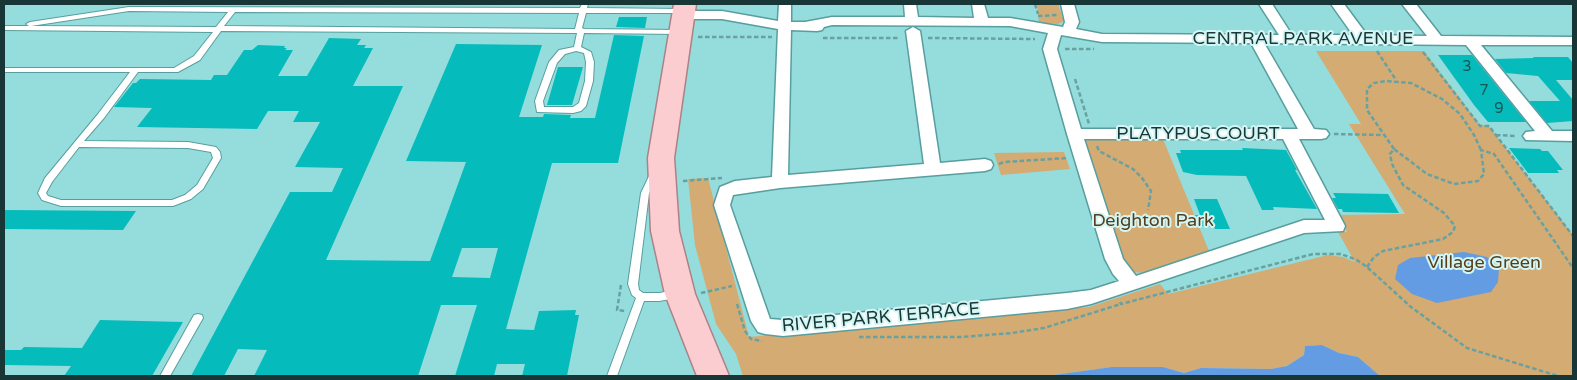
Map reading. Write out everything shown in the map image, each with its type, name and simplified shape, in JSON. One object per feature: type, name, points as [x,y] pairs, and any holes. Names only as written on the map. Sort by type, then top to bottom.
[{"type":"main road","points":[[688,23],[661,158],[665,231],[691,292],[709,368]]},
{"type":"street","points":[[780,182],[785,4]]},
{"type":"street","points":[[910,4],[933,170]]},
{"type":"street","points":[[978,4],[982,22]]},
{"type":"street","points":[[1068,4],[1072,22],[1062,30],[1050,49],[1114,259],[1119,269],[1132,284]]},
{"type":"street","points":[[1266,4],[1288,39]]},
{"type":"street","points":[[1338,4],[1369,40]]},
{"type":"street","points":[[1409,4],[1437,40]]},
{"type":"street","name":"CENTRAL PARK AVENUE","points":[[688,23],[722,15],[774,25],[807,26],[835,31],[982,22],[1036,21],[1062,30],[1102,38],[1573,41]]},
{"type":"street","name":"CENTRAL PARK AVENUE","points":[[912,26],[1014,31],[1036,21]]},
{"type":"street","points":[[1255,39],[1311,131]]},
{"type":"street","points":[[1470,40],[1564,139]]},
{"type":"street","name":"PLATYPUS COURT","points":[[1075,134],[1288,134],[1311,131]]},
{"type":"street","name":"RIVER PARK TERRACE","points":[[990,165],[780,182],[735,187],[726,191],[722,200],[758,318],[765,326],[773,328],[1067,301],[1091,297],[1304,227],[1337,226],[1288,134]]},
{"type":"street","points":[[1531,136],[1564,139]]},
{"type":"lane","points":[[7,28],[121,10],[187,6],[234,10],[584,7],[688,23]]},
{"type":"lane","points":[[577,48],[584,7]]},
{"type":"lane","points":[[4,70],[166,71],[183,67],[197,58],[234,10]]},
{"type":"lane","points":[[7,28],[580,30],[688,23]]},
{"type":"lane","points":[[577,48],[583,49],[590,56],[589,81],[583,104],[581,107],[573,110],[540,110],[539,101],[553,62],[562,52],[577,48]]},
{"type":"lane","points":[[77,144],[200,145],[213,149],[216,152],[217,158],[200,187],[180,201],[173,203],[50,201],[42,193],[44,187],[77,144],[135,71]]},
{"type":"lane","points":[[661,158],[645,193],[633,284],[635,292],[641,296],[659,297],[691,292]]},
{"type":"lane","points":[[612,376],[641,296]]},
{"type":"lane","points":[[164,376],[198,318]]},
{"type":"path","points":[[1035,4],[1036,21]]},
{"type":"path","points":[[1369,40],[1381,51],[1376,51],[1397,81]]},
{"type":"path","points":[[1065,49],[1068,58]]},
{"type":"path","points":[[1423,51],[1480,126],[1489,126],[1573,236]]},
{"type":"path","points":[[1074,77],[1089,125]]},
{"type":"path","points":[[1397,81],[1411,83],[1442,99],[1460,114],[1474,135],[1481,150],[1484,174],[1478,181],[1454,184],[1427,174],[1394,149],[1382,135],[1367,110],[1367,89],[1374,83],[1397,81]]},
{"type":"path","points":[[1311,131],[1322,126],[1326,134],[1382,135]]},
{"type":"path","points":[[1496,136],[1531,136]]},
{"type":"path","points":[[1095,142],[1099,151],[1133,169],[1142,178],[1151,190],[1148,210]]},
{"type":"path","points":[[1368,267],[1374,257],[1383,251],[1443,239],[1453,232],[1455,226],[1444,213],[1403,185],[1392,164],[1390,154],[1394,149]]},
{"type":"path","points":[[1481,150],[1494,154],[1573,268]]},
{"type":"path","points":[[990,165],[1004,162],[1069,158]]},
{"type":"path","points":[[676,182],[728,177]]},
{"type":"path","points":[[1195,285],[1313,254],[1341,254],[1357,260],[1368,267],[1408,303],[1467,348],[1558,376]]},
{"type":"green space","points":[[1037,4],[1058,4],[1064,21],[1058,24],[1039,23]]},
{"type":"green space","name":"Village Green","points":[[1316,51],[1424,51],[1480,125],[1488,125],[1573,235],[1573,376],[1380,376],[1358,357],[1339,353],[1322,345],[1305,346],[1304,355],[1287,366],[1271,369],[1201,368],[1184,373],[1163,367],[1112,367],[1047,376],[743,376],[736,354],[716,324],[695,245],[688,179],[708,178],[749,337],[1089,307],[1160,284],[1168,294],[1328,255],[1343,257],[1355,262],[1338,232],[1347,232],[1338,215],[1405,214],[1349,124],[1361,124]]},
{"type":"green space","name":"Deighton Park","points":[[1082,139],[1163,139],[1209,251],[1146,273],[1132,272],[1123,261]]},
{"type":"green space","points":[[1064,152],[1070,169],[1001,175],[994,153]]},
{"type":"water","points":[[1464,252],[1487,257],[1499,268],[1498,282],[1491,292],[1437,303],[1412,294],[1395,279],[1398,265],[1410,258]]},
{"type":"water","points":[[1322,345],[1339,353],[1358,357],[1380,376],[1047,376],[1112,367],[1163,367],[1184,373],[1201,368],[1271,369],[1287,366],[1304,355],[1305,346]]},
{"type":"building","points":[[619,17],[647,17],[645,28],[616,27]]},
{"type":"building","points":[[614,35],[644,36],[618,163],[552,163],[506,329],[534,330],[539,311],[576,310],[575,315],[579,315],[567,376],[522,376],[525,364],[497,364],[494,376],[455,376],[477,305],[441,305],[418,376],[254,376],[267,350],[238,349],[224,376],[191,376],[290,192],[332,192],[343,168],[295,167],[320,122],[293,122],[299,111],[268,111],[257,129],[137,127],[152,108],[114,107],[133,83],[140,79],[211,80],[214,75],[227,75],[244,50],[252,50],[258,45],[285,46],[284,48],[287,48],[285,50],[293,50],[278,76],[307,76],[329,38],[361,39],[357,45],[366,45],[364,48],[373,48],[353,86],[403,86],[326,260],[430,261],[466,162],[406,161],[456,44],[542,45],[519,117],[543,117],[544,114],[571,115],[570,118],[595,118]],"holes":[[[462,248],[498,248],[490,278],[452,277]]]},
{"type":"building","points":[[1438,55],[1472,55],[1526,122],[1488,122]]},
{"type":"building","points":[[1568,57],[1573,63],[1573,80],[1556,80],[1573,100],[1573,121],[1547,123],[1529,101],[1560,101],[1538,76],[1506,73],[1495,59]]},
{"type":"building","points":[[558,67],[583,67],[572,105],[547,105]]},
{"type":"building","points":[[1242,148],[1286,150],[1317,209],[1273,207],[1274,210],[1262,210],[1246,176],[1197,175],[1183,172],[1176,153],[1181,153],[1180,150],[1243,150]]},
{"type":"building","points":[[1509,148],[1548,151],[1563,170],[1557,170],[1559,173],[1528,173]]},
{"type":"building","points":[[1333,193],[1388,194],[1399,213],[1343,212],[1342,209],[1338,209],[1332,198],[1336,198]]},
{"type":"building","points":[[1194,199],[1217,199],[1230,229],[1200,226],[1195,215],[1200,215]]},
{"type":"building","points":[[4,210],[136,211],[123,230],[4,229]]},
{"type":"building","points":[[100,320],[183,322],[152,376],[64,376],[71,366],[4,365],[4,350],[21,350],[24,347],[82,348]]}]
